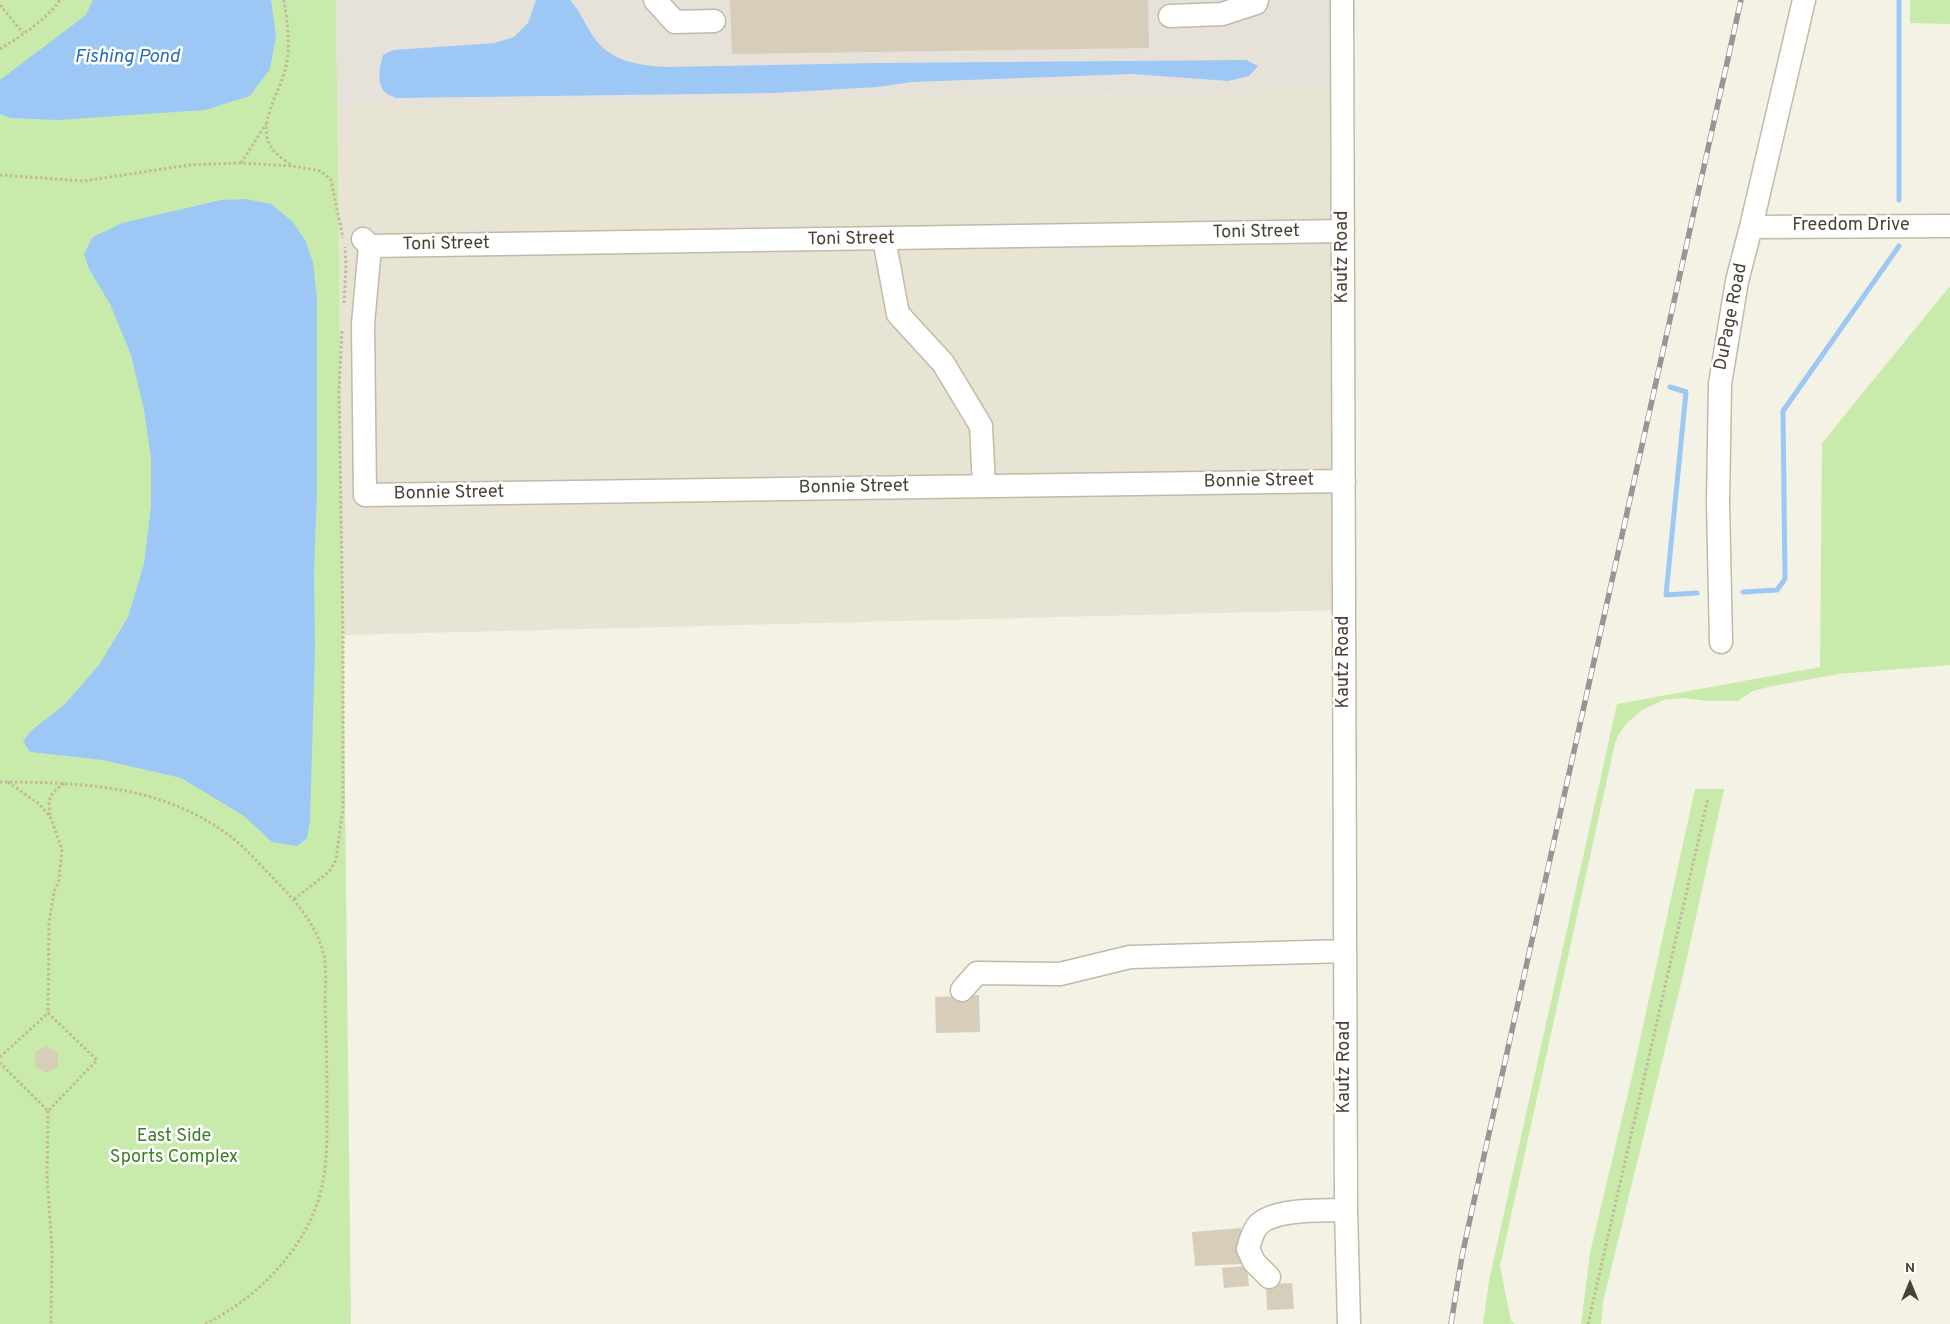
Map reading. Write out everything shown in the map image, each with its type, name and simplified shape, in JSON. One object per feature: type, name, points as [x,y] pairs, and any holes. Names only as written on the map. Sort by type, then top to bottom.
[{"type":"street","points":[[655,0],[675,22],[714,21]]},
{"type":"street","points":[[1170,16],[1222,14],[1257,0]]},
{"type":"street","name":"Kautz Road","points":[[1342,0],[1346,1210],[1349,1324]]},
{"type":"street","name":"DuPage Road","points":[[1721,642],[1718,503],[1720,384],[1737,281],[1804,0]]},
{"type":"street","name":"Freedom Drive","points":[[1751,227],[1950,226]]},
{"type":"street","name":"Toni Street","points":[[365,495],[363,324],[366,242],[884,239],[1343,231]]},
{"type":"street","points":[[884,239],[898,314],[943,363],[981,426],[984,486]]},
{"type":"street","name":"Bonnie Street","points":[[365,495],[1344,481]]},
{"type":"street","points":[[962,990],[977,973],[1060,974],[1130,957],[1345,951]]},
{"type":"street","points":[[1269,1277],[1254,1262],[1248,1248],[1252,1236],[1259,1225],[1271,1217],[1285,1213],[1346,1210]]},
{"type":"path","points":[[0,49],[53,10],[60,0]]},
{"type":"path","points":[[240,163],[266,123],[287,65],[287,19],[284,0]]},
{"type":"path","points":[[0,6],[23,33]]},
{"type":"path","points":[[266,123],[266,138],[273,151],[292,166]]},
{"type":"path","points":[[0,175],[84,181],[189,165],[240,163],[292,166],[321,172],[331,180],[344,241],[346,265],[343,310]]},
{"type":"path","points":[[294,899],[329,872],[336,860],[343,808],[343,635],[339,389],[342,329]]},
{"type":"path","points":[[0,782],[65,783],[122,790],[160,799],[197,814],[231,837],[294,899],[318,936],[325,958],[327,1106],[323,1182],[314,1212],[300,1239],[281,1267],[222,1316],[205,1324]]},
{"type":"path","points":[[8,782],[39,804],[50,816]]},
{"type":"path","points":[[51,1324],[52,1240],[47,1177],[48,1111],[97,1060],[48,1013],[49,923],[54,892],[59,880],[62,849],[50,816],[48,800],[50,794],[65,783]]},
{"type":"path","points":[[1588,1324],[1708,798]]},
{"type":"path","points":[[0,1057],[48,1013]]},
{"type":"path","points":[[0,1063],[48,1111]]},
{"type":"shaded area","points":[[336,0],[1337,0],[1338,91],[337,106]]},
{"type":"shaded area","points":[[1338,91],[1340,610],[343,635],[337,106]]},
{"type":"green space","name":"East Side Sports Complex","points":[[0,0],[336,0],[351,1324],[0,1324]]},
{"type":"green space","points":[[1910,0],[1950,0],[1950,24],[1910,23]]},
{"type":"green space","points":[[1950,286],[1950,665],[1838,674],[1753,691],[1738,701],[1709,701],[1683,698],[1664,700],[1642,710],[1627,723],[1619,734],[1615,743],[1500,1266],[1511,1321],[1515,1324],[1483,1324],[1489,1281],[1617,704],[1820,667],[1822,443]]},
{"type":"green space","points":[[1695,789],[1724,789],[1685,967],[1603,1302],[1601,1324],[1581,1324],[1590,1253],[1633,1072]]},
{"type":"water","name":"Fishing Pond","points":[[93,0],[271,0],[276,36],[270,69],[250,96],[205,110],[58,120],[11,118],[0,114],[0,80],[86,15]]},
{"type":"water","points":[[536,0],[570,0],[595,39],[609,53],[627,61],[665,67],[1246,60],[1258,66],[1249,76],[1228,81],[1132,74],[912,82],[877,87],[774,93],[396,98],[382,89],[380,74],[383,55],[393,50],[495,43],[514,37],[528,23]]},
{"type":"water","points":[[246,199],[271,204],[292,221],[305,240],[313,262],[317,298],[315,648],[310,821],[307,838],[297,846],[272,842],[244,816],[181,778],[103,760],[30,752],[23,741],[32,730],[64,705],[99,665],[128,617],[144,564],[151,506],[151,458],[144,410],[131,355],[110,304],[89,269],[84,254],[93,237],[122,223],[221,200]]},
{"type":"building","points":[[730,0],[1148,0],[1149,48],[732,54]]},
{"type":"building","points":[[979,995],[980,1032],[936,1033],[935,997]]},
{"type":"building","points":[[46,1046],[58,1053],[58,1066],[46,1073],[35,1066],[35,1052]]},
{"type":"building","points":[[1241,1228],[1242,1264],[1195,1266],[1192,1232]]},
{"type":"building","points":[[1247,1266],[1249,1286],[1224,1288],[1222,1268]]},
{"type":"building","points":[[1292,1283],[1294,1309],[1267,1310],[1266,1284]]},
{"type":"waterway","points":[[1899,0],[1899,200]]},
{"type":"waterway","points":[[1743,592],[1777,590],[1785,579],[1783,411],[1899,246]]},
{"type":"waterway","points":[[1670,387],[1686,392],[1666,595],[1697,593]]},
{"type":"railway","points":[[1451,1324],[1462,1256],[1472,1210],[1741,0]]}]
